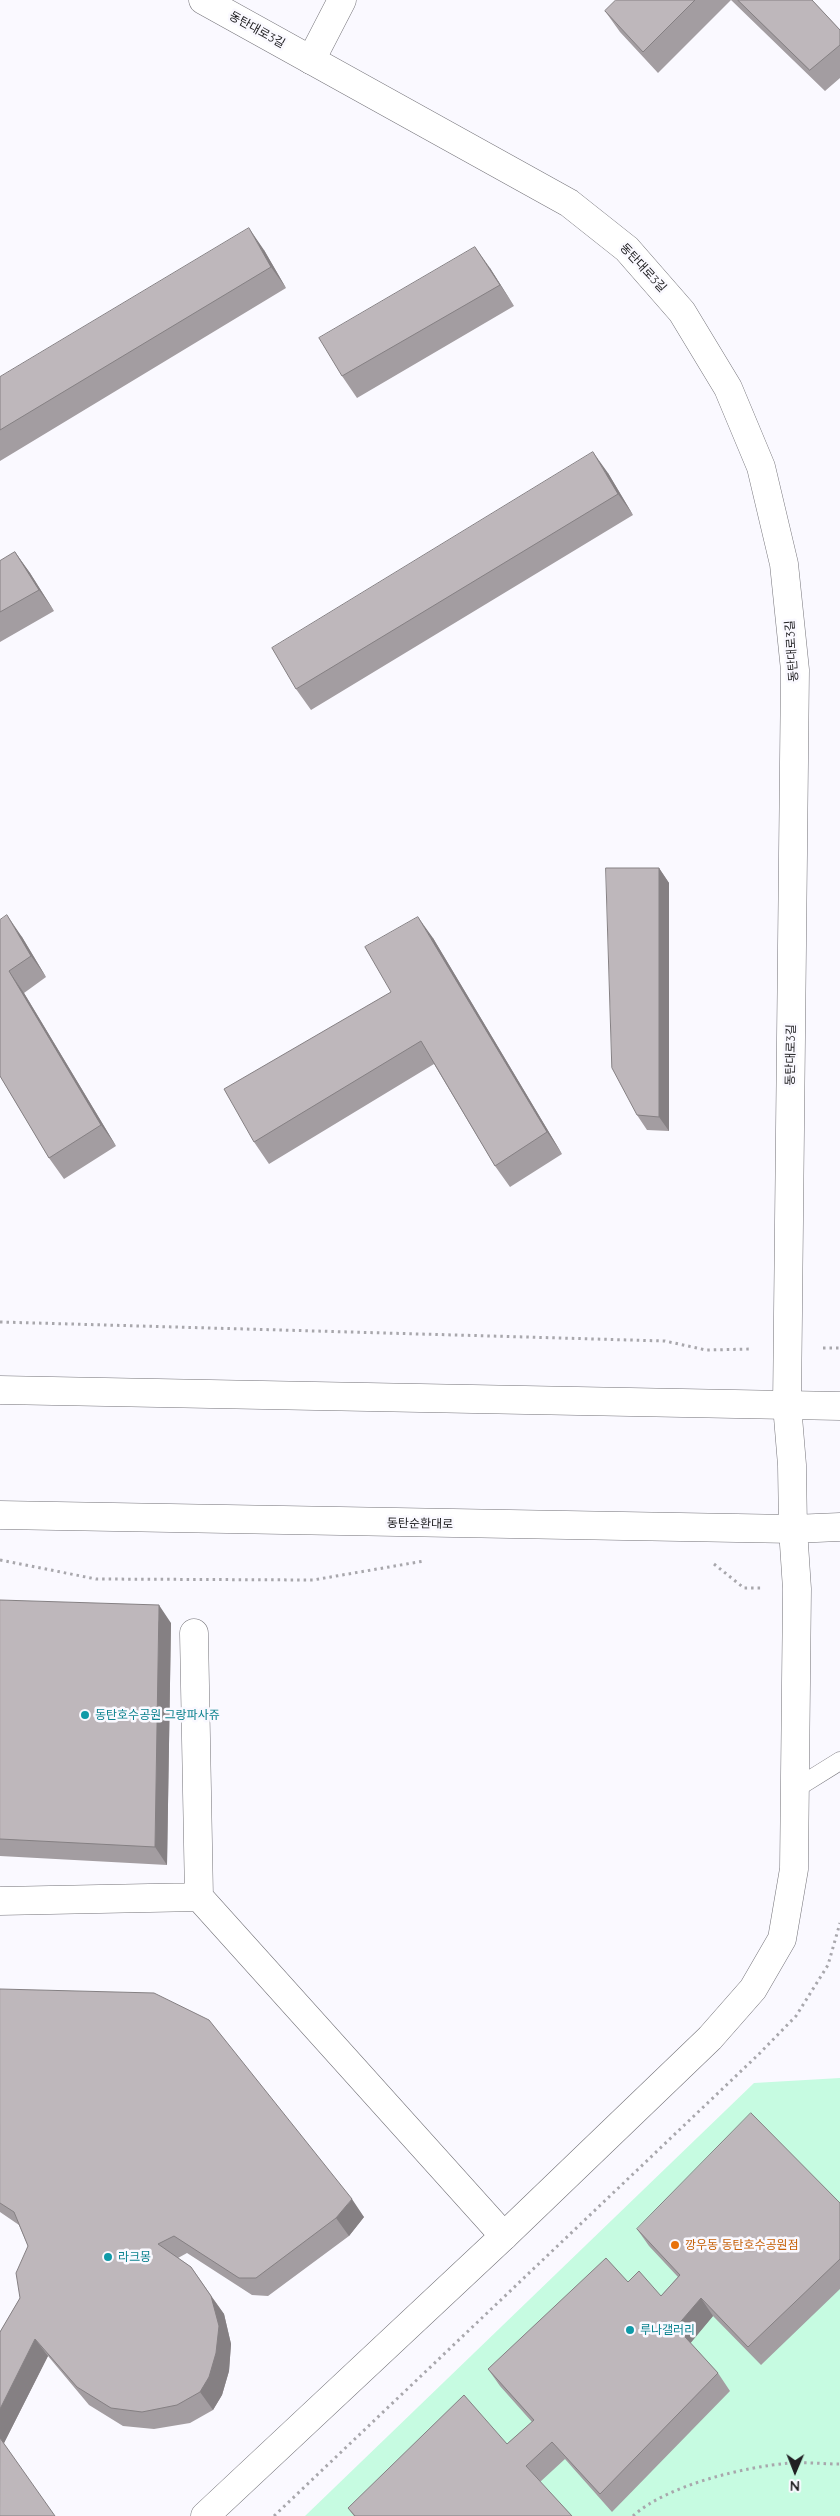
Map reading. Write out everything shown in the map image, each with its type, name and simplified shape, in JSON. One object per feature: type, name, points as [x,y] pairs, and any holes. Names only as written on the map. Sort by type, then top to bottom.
[{"type":"street","name":"동탄대로3길","points":[[203,0],[569,203],[627,249],[682,312],[728,388],[760,467],[784,564],[794,670],[787,1405],[792,1465],[793,1530],[797,1589],[794,1869],[782,1939],[753,1990],[710,2038],[504,2236],[205,2516]]},
{"type":"street","points":[[311,60],[342,0]]},
{"type":"street","points":[[0,1390],[840,1406]]},
{"type":"street","name":"동탄순환대로","points":[[0,1515],[793,1530],[840,1527]]},
{"type":"street","points":[[194,1634],[199,1897],[504,2236]]},
{"type":"street","points":[[0,1900],[199,1897]]},
{"type":"lane","points":[[795,1790],[840,1761]]},
{"type":"path","points":[[0,1322],[665,1341],[706,1350]]},
{"type":"path","points":[[0,1560],[96,1579],[313,1580],[434,1559]]},
{"type":"path","points":[[707,1559],[744,1588]]},
{"type":"path","points":[[274,2516],[784,2029],[796,2016],[828,1965],[840,1923]]},
{"type":"path","points":[[633,2516],[643,2508],[711,2478],[790,2463],[840,2464]]},
{"type":"path","points":[[278,2512],[282,2516]]},
{"type":"green space","points":[[840,2078],[840,2516],[305,2516],[754,2083]]},
{"type":"building","points":[[616,0],[695,0],[643,52],[605,11]]},
{"type":"building","points":[[738,0],[812,0],[840,30],[840,45],[810,70]]},
{"type":"building","points":[[249,228],[271,267],[0,430],[0,377]]},
{"type":"building","points":[[475,247],[500,285],[342,376],[319,338]]},
{"type":"building","points":[[593,452],[618,494],[296,689],[272,648]]},
{"type":"building","points":[[15,552],[39,590],[0,612],[0,561]]},
{"type":"building","points":[[606,868],[659,868],[659,1117],[637,1115],[612,1068]]},
{"type":"building","points":[[7,915],[31,956],[9,971],[101,1125],[49,1158],[0,1076],[0,920]]},
{"type":"building","points":[[418,917],[547,1132],[495,1166],[421,1041],[254,1142],[224,1089],[391,992],[365,947]]},
{"type":"building","name":"동탄호수공원 그랑파사쥬","points":[[0,1600],[159,1605],[155,1847],[0,1839]]},
{"type":"building","name":"라크몽","points":[[0,1989],[154,1993],[209,2020],[352,2199],[336,2218],[256,2278],[239,2278],[174,2236],[158,2244],[191,2267],[211,2296],[219,2326],[216,2353],[209,2377],[200,2392],[177,2405],[142,2412],[111,2408],[77,2387],[35,2339],[0,2409],[0,2332],[20,2298],[16,2273],[28,2246],[14,2212],[0,2203]]},
{"type":"building","name":"루나갤러리","points":[[751,2113],[840,2203],[840,2259],[748,2347],[701,2298],[676,2327],[718,2373],[600,2494],[552,2442],[526,2466],[572,2516],[355,2516],[348,2508],[464,2395],[507,2444],[534,2420],[488,2369],[606,2258],[628,2282],[639,2271],[661,2296],[680,2275],[637,2229]]},
{"type":"building","points":[[0,2438],[55,2516],[0,2516]]},
{"type":"place","name":"동탄호수공원 그랑파사쥬","points":[[85,1715]]},
{"type":"place","name":"깡우동 동탄호수공원점","points":[[675,2245]]},
{"type":"place","name":"라크몽","points":[[108,2257]]},
{"type":"place","name":"루나갤러리","points":[[630,2330]]}]
